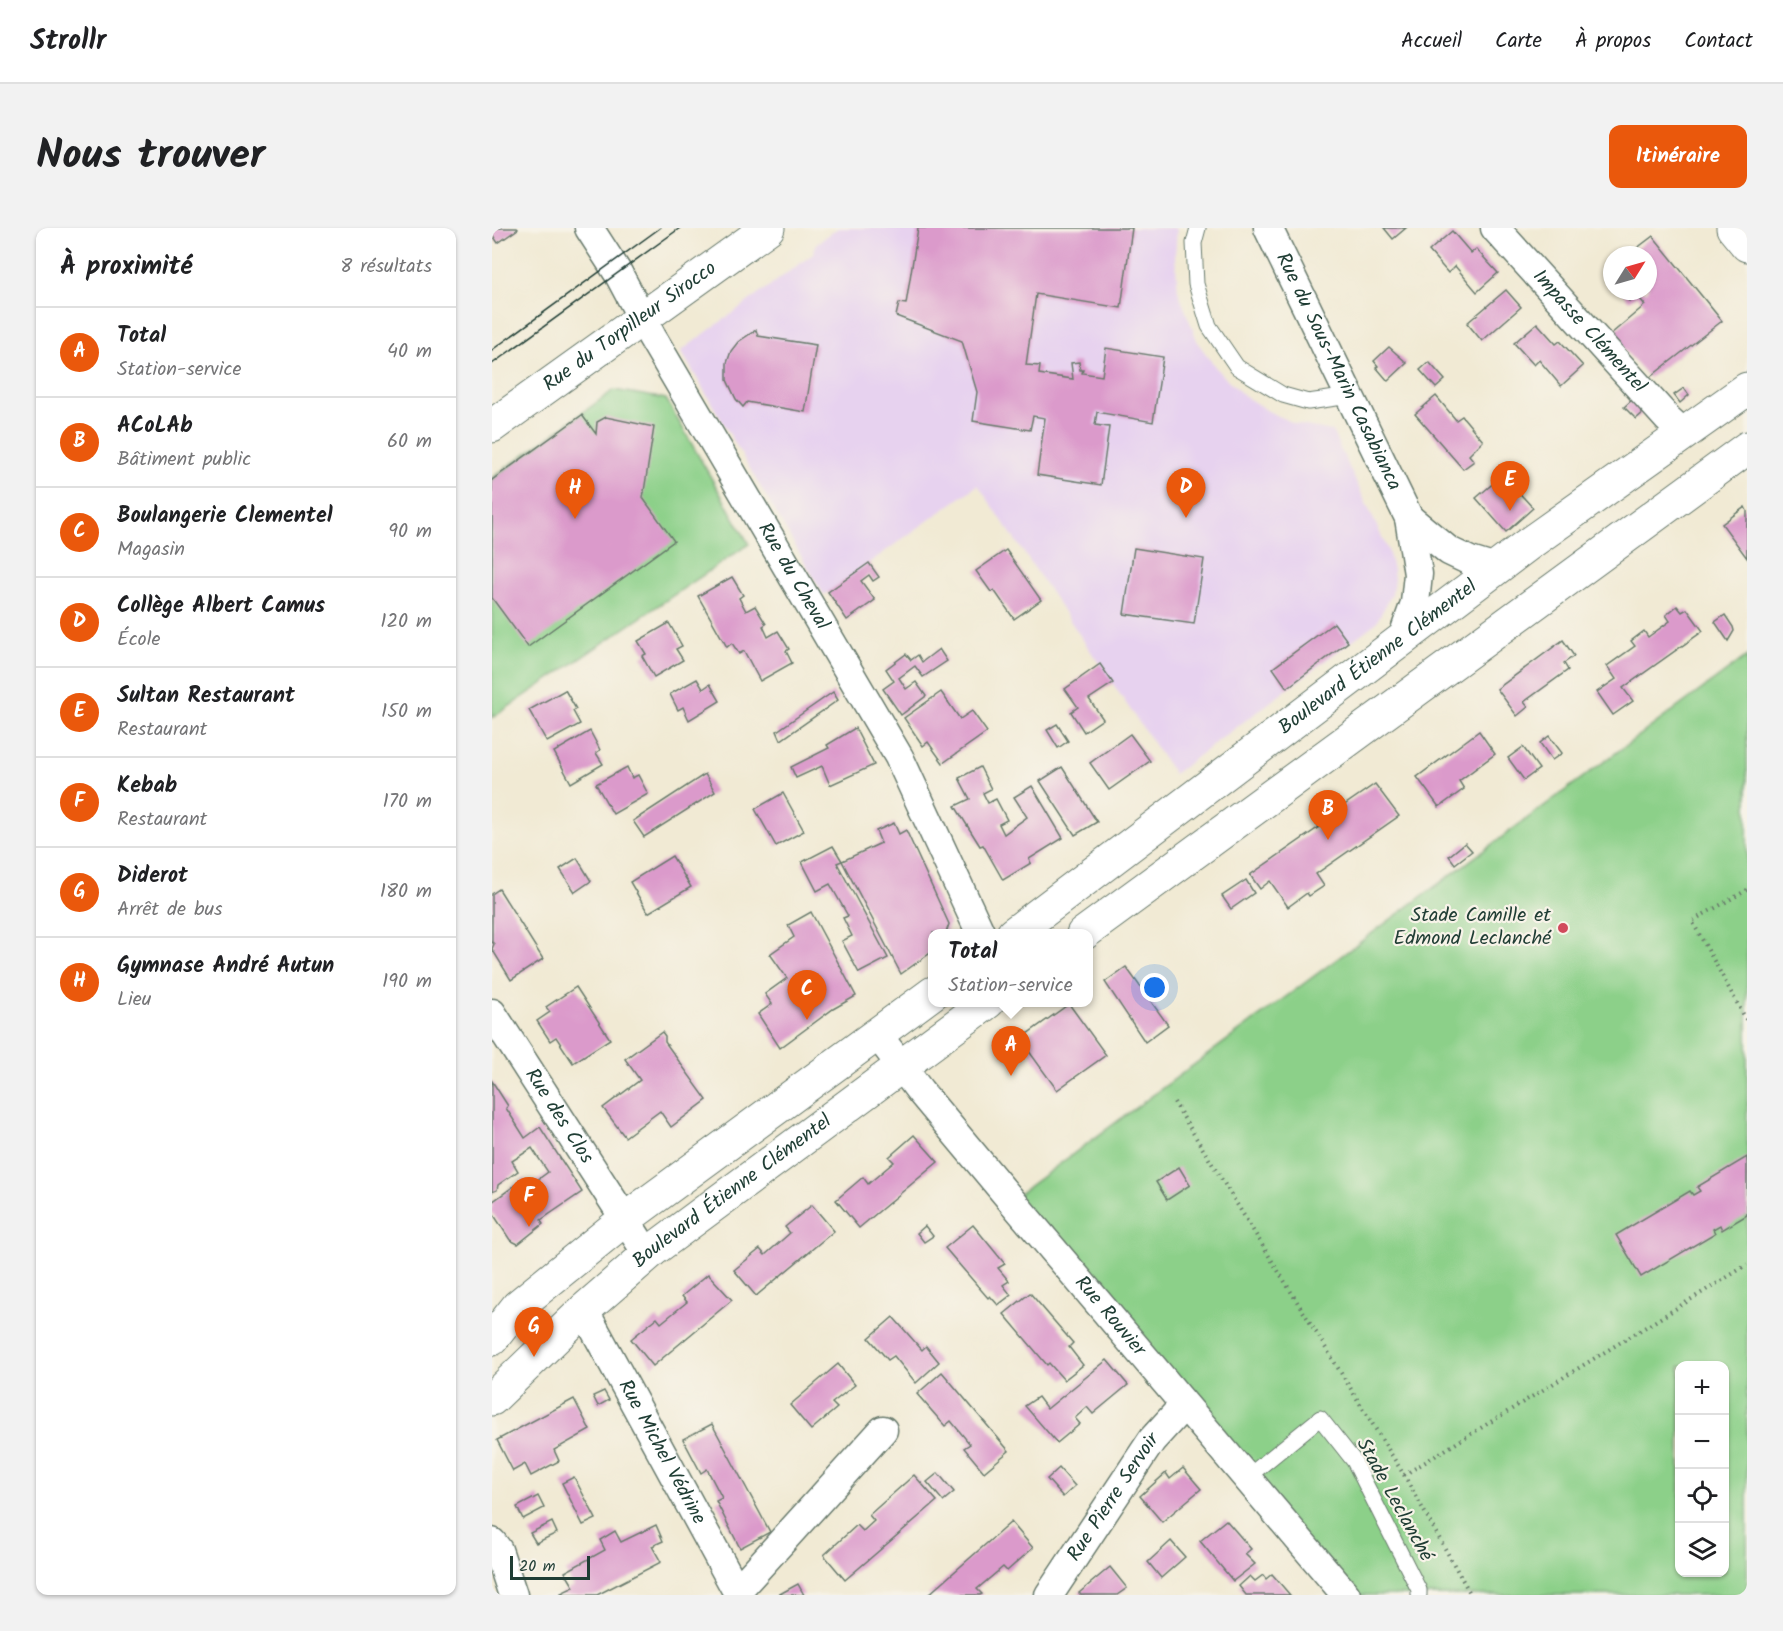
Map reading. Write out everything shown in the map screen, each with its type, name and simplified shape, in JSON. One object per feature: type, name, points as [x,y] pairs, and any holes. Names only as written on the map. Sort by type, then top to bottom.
[{"type":"main road","name":"Rue du Torpilleur Sirocco","points":[[492,426],[731,228]]},
{"type":"main road","name":"Rue du Torpilleur Sirocco","points":[[492,402],[637,308],[768,228]]},
{"type":"main road","points":[[1733,228],[1747,245]]},
{"type":"main road","name":"Boulevard Étienne Clémentel","points":[[1018,929],[1527,545],[1747,389]]},
{"type":"main road","points":[[1088,929],[1747,449]]},
{"type":"main road","name":"Boulevard Étienne Clémentel","points":[[492,1339],[518,1306],[624,1220],[928,997]]},
{"type":"main road","name":"Boulevard Étienne Clémentel","points":[[492,1399],[584,1310],[648,1255],[981,1007]]},
{"type":"street","name":"Rue du Cheval","points":[[590,228],[898,757],[979,929]]},
{"type":"street","name":"Rue du Sous-Marin Casabianca","points":[[1268,228],[1409,518],[1418,574],[1415,603],[1402,639]]},
{"type":"street","name":"Impasse Clémentel","points":[[1495,228],[1684,434]]},
{"type":"street","name":"Rue du Sous-Marin Casabianca","points":[[1409,518],[1449,551],[1470,561],[1496,569]]},
{"type":"street","name":"Rue des Clos","points":[[492,1013],[648,1255]]},
{"type":"street","name":"Rue Rouvier","points":[[877,1034],[1011,1200],[1245,1479],[1346,1595]]},
{"type":"street","name":"Rue Michel Védrine","points":[[584,1310],[738,1593]]},
{"type":"street","name":"Rue Pierre Servoir","points":[[1048,1595],[1152,1440],[1184,1405]]},
{"type":"street","points":[[738,1593],[883,1430]]},
{"type":"street","points":[[492,1542],[498,1550],[505,1588]]},
{"type":"lane","points":[[1198,228],[1194,243],[1196,285],[1209,326],[1237,367],[1283,395],[1308,402],[1350,396]]},
{"type":"lane","name":"Stade Leclanché","points":[[1245,1479],[1320,1418],[1354,1461],[1419,1590],[1419,1595]]},
{"type":"path","points":[[1747,890],[1692,921],[1747,1022]]},
{"type":"path","points":[[1174,1102],[1404,1475],[1471,1595]]},
{"type":"path","points":[[1404,1475],[1747,1265]]},
{"type":"shaded area","points":[[838,228],[1177,228],[1175,257],[1178,291],[1198,343],[1216,368],[1243,395],[1268,411],[1295,424],[1332,431],[1388,550],[1393,570],[1392,594],[1376,623],[1174,774],[978,485],[824,595],[681,351],[813,254],[815,245]]},
{"type":"green space","points":[[614,390],[666,399],[749,544],[492,718],[492,478]]},
{"type":"green space","name":"Stade Camille et Edmond Leclanché","points":[[1747,656],[1747,1595],[1346,1595],[1011,1200]]},
{"type":"building","points":[[492,228],[518,229],[498,243],[492,234]]},
{"type":"building","points":[[918,228],[1132,228],[1121,308],[1036,294],[1026,365],[1040,366],[1039,374],[1073,379],[1071,363],[1079,362],[1082,373],[1102,376],[1106,348],[1163,357],[1153,422],[1097,412],[1095,425],[1109,427],[1101,485],[1037,475],[1045,418],[1033,416],[1030,430],[973,421],[977,392],[962,341],[896,316],[899,303],[906,304]]},
{"type":"building","points":[[1384,228],[1406,228],[1393,239]]},
{"type":"building","points":[[1452,231],[1471,253],[1476,249],[1498,273],[1477,292],[1455,266],[1448,273],[1429,251]]},
{"type":"building","points":[[1653,236],[1722,321],[1649,378],[1611,334],[1645,305],[1641,300],[1657,300],[1657,246],[1640,246]]},
{"type":"building","points":[[1506,290],[1521,307],[1482,341],[1467,323]]},
{"type":"building","points":[[1537,323],[1556,344],[1560,341],[1583,366],[1561,386],[1539,360],[1534,365],[1514,343]]},
{"type":"building","points":[[756,330],[758,336],[816,345],[805,412],[747,402],[743,407],[736,399],[727,380],[727,363],[731,351],[738,342]]},
{"type":"building","points":[[1389,347],[1407,363],[1388,381],[1376,367],[1378,366],[1374,361]]},
{"type":"building","points":[[1429,362],[1445,380],[1436,388],[1420,370]]},
{"type":"building","points":[[1684,388],[1689,395],[1680,403],[1674,395]]},
{"type":"building","points":[[1436,396],[1456,420],[1462,416],[1483,441],[1469,455],[1474,461],[1463,469],[1415,414]]},
{"type":"building","points":[[1632,400],[1644,412],[1636,419],[1624,407]]},
{"type":"building","points":[[582,415],[596,434],[597,422],[606,417],[654,427],[643,498],[674,541],[528,647],[492,598],[492,480]]},
{"type":"building","points":[[1503,475],[1533,508],[1506,532],[1476,498]]},
{"type":"building","points":[[1745,507],[1747,511],[1747,558],[1722,524]]},
{"type":"building","points":[[1134,548],[1204,559],[1194,624],[1124,614]]},
{"type":"building","points":[[1006,550],[1041,600],[1014,619],[994,590],[991,592],[976,571]]},
{"type":"building","points":[[869,563],[879,577],[873,581],[869,575],[861,581],[875,600],[847,620],[828,592]]},
{"type":"building","points":[[732,577],[743,595],[739,598],[746,611],[755,606],[766,624],[763,626],[768,637],[778,631],[789,649],[786,651],[792,663],[760,681],[744,651],[739,654],[732,643],[727,647],[698,596]]},
{"type":"building","points":[[1677,606],[1682,612],[1687,609],[1703,631],[1623,688],[1633,701],[1613,715],[1597,692],[1616,679],[1607,666],[1635,646],[1631,641],[1644,631],[1648,637],[1670,621],[1666,615]]},
{"type":"building","points":[[1725,615],[1734,631],[1728,641],[1715,622]]},
{"type":"building","points":[[669,623],[682,646],[676,649],[683,660],[654,677],[642,656],[646,654],[638,641]]},
{"type":"building","points":[[1334,623],[1348,642],[1287,688],[1273,668]]},
{"type":"building","points":[[1563,640],[1574,656],[1564,663],[1568,670],[1524,702],[1528,707],[1517,716],[1497,689]]},
{"type":"building","points":[[939,649],[947,661],[923,677],[915,666],[899,678],[906,689],[916,682],[926,696],[901,715],[883,689],[894,681],[886,669],[906,654],[911,660],[918,655],[922,662]]},
{"type":"building","points":[[1100,664],[1113,683],[1089,699],[1103,719],[1084,732],[1071,712],[1078,707],[1065,689]]},
{"type":"building","points":[[697,679],[703,689],[710,684],[720,701],[689,720],[683,707],[678,710],[670,694]]},
{"type":"building","points":[[565,690],[576,709],[573,711],[580,724],[547,742],[529,710]]},
{"type":"building","points":[[833,692],[838,700],[781,740],[777,731]]},
{"type":"building","points":[[941,692],[960,719],[972,711],[987,732],[943,763],[928,742],[923,746],[904,718]]},
{"type":"building","points":[[1057,724],[1068,741],[1058,748],[1047,730]]},
{"type":"building","points":[[855,728],[874,765],[830,785],[822,766],[796,778],[791,767],[829,748],[827,745]]},
{"type":"building","points":[[590,731],[600,750],[596,753],[603,764],[571,783],[554,752]]},
{"type":"building","points":[[1479,731],[1495,754],[1459,781],[1464,789],[1439,807],[1417,777]]},
{"type":"building","points":[[1130,734],[1150,761],[1109,790],[1090,763]]},
{"type":"building","points":[[1549,736],[1562,753],[1552,760],[1540,743]]},
{"type":"building","points":[[1523,747],[1539,769],[1524,780],[1508,758]]},
{"type":"building","points":[[627,767],[632,778],[638,775],[648,794],[613,814],[596,784]]},
{"type":"building","points":[[980,767],[991,789],[983,793],[988,803],[996,799],[1007,820],[999,824],[1004,834],[1027,817],[1014,797],[1032,786],[1063,838],[1029,859],[1031,863],[1003,880],[983,845],[980,846],[955,806],[970,799],[959,778]]},
{"type":"building","points":[[1062,767],[1097,822],[1075,835],[1040,781]]},
{"type":"building","points":[[705,774],[715,792],[644,837],[633,821]]},
{"type":"building","points":[[1375,784],[1399,816],[1316,874],[1324,886],[1309,896],[1307,893],[1288,907],[1270,881],[1260,889],[1250,875],[1319,827],[1317,824]]},
{"type":"building","points":[[783,793],[804,831],[776,846],[755,809]]},
{"type":"building","points":[[894,823],[899,834],[906,830],[949,924],[947,929],[928,929],[928,955],[901,974],[842,861],[881,843],[876,831]]},
{"type":"building","points":[[1465,843],[1472,851],[1455,864],[1449,856]]},
{"type":"building","points":[[833,846],[842,861],[837,863],[888,958],[859,973],[842,941],[852,936],[843,918],[848,916],[830,884],[817,891],[802,862]]},
{"type":"building","points":[[672,856],[691,887],[648,913],[630,882]]},
{"type":"building","points":[[577,858],[591,881],[575,892],[560,869]]},
{"type":"building","points":[[1246,880],[1254,893],[1231,909],[1222,896]]},
{"type":"building","points":[[499,889],[543,959],[511,980],[492,949],[494,944],[492,942],[492,894]]},
{"type":"building","points":[[811,912],[856,996],[833,1009],[780,1048],[758,1014],[772,1004],[765,994],[787,978],[770,954],[794,937],[788,925]]},
{"type":"building","points":[[1126,967],[1168,1025],[1145,1042],[1105,982]]},
{"type":"building","points":[[576,987],[610,1039],[573,1063],[556,1037],[550,1041],[537,1021],[550,1012],[546,1007]]},
{"type":"building","points":[[1065,1007],[1071,1007],[1106,1055],[1057,1090],[1020,1039]]},
{"type":"building","points":[[662,1032],[665,1042],[707,1100],[671,1127],[660,1111],[625,1137],[603,1108],[640,1080],[625,1059]]},
{"type":"building","points":[[492,1081],[525,1138],[540,1127],[582,1192],[541,1220],[543,1224],[518,1244],[510,1240],[492,1212],[492,1202],[524,1179],[529,1186],[548,1172],[532,1148],[512,1161],[518,1171],[492,1192]]},
{"type":"building","points":[[914,1135],[938,1162],[859,1228],[836,1200],[863,1177],[868,1184],[894,1162],[889,1157]]},
{"type":"building","points":[[1747,1157],[1747,1215],[1722,1230],[1720,1225],[1713,1229],[1715,1233],[1641,1277],[1616,1235],[1690,1191],[1693,1195],[1700,1191],[1697,1187]]},
{"type":"building","points":[[1179,1167],[1190,1185],[1167,1200],[1156,1182]]},
{"type":"building","points":[[812,1205],[834,1231],[756,1296],[734,1270],[760,1249],[765,1255],[790,1233],[785,1227]]},
{"type":"building","points":[[973,1225],[1005,1264],[998,1268],[1009,1281],[1003,1285],[1011,1295],[998,1305],[990,1296],[988,1298],[945,1248]]},
{"type":"building","points":[[925,1226],[933,1236],[924,1242],[917,1233]]},
{"type":"building","points":[[708,1274],[732,1300],[653,1366],[631,1339],[657,1318],[661,1323],[687,1302],[682,1296]]},
{"type":"building","points":[[1030,1293],[1073,1343],[1069,1347],[1083,1365],[1064,1380],[1049,1363],[1047,1365],[1004,1314]]},
{"type":"building","points":[[893,1317],[922,1350],[926,1346],[939,1362],[916,1383],[894,1356],[888,1360],[869,1338]]},
{"type":"building","points":[[1107,1360],[1128,1385],[1093,1414],[1087,1407],[1075,1418],[1080,1424],[1057,1443],[1025,1406],[1038,1397],[1047,1409]]},
{"type":"building","points":[[838,1364],[855,1385],[832,1403],[837,1408],[811,1430],[790,1405]]},
{"type":"building","points":[[942,1372],[1009,1451],[984,1472],[964,1448],[970,1444],[951,1421],[945,1426],[917,1394]]},
{"type":"building","points":[[604,1391],[609,1400],[598,1406],[593,1396]]},
{"type":"building","points":[[574,1399],[590,1430],[554,1450],[559,1461],[531,1476],[525,1464],[513,1471],[497,1440]]},
{"type":"building","points":[[712,1424],[770,1532],[740,1548],[716,1501],[722,1498],[707,1469],[701,1473],[683,1439]]},
{"type":"building","points":[[1059,1468],[1075,1486],[1063,1497],[1047,1479]]},
{"type":"building","points":[[1183,1468],[1201,1489],[1162,1522],[1140,1496],[1166,1473],[1170,1479]]},
{"type":"building","points":[[938,1473],[954,1492],[943,1501],[927,1482]]},
{"type":"building","points":[[914,1475],[937,1501],[845,1580],[824,1555],[857,1525],[863,1531],[874,1521],[869,1515]]},
{"type":"building","points":[[574,1477],[596,1519],[583,1525],[562,1483]]},
{"type":"building","points":[[538,1496],[544,1508],[523,1519],[517,1507]]},
{"type":"building","points":[[1226,1520],[1251,1549],[1245,1554],[1255,1564],[1233,1581],[1200,1541]]},
{"type":"building","points":[[552,1522],[557,1533],[536,1543],[530,1533]]},
{"type":"building","points":[[1011,1522],[1033,1548],[1007,1571],[1003,1567],[977,1589],[982,1594],[928,1595]]},
{"type":"building","points":[[656,1525],[663,1541],[652,1546],[661,1562],[597,1595],[562,1595],[561,1593],[574,1587],[565,1572],[605,1550],[600,1540],[615,1531],[621,1542]]},
{"type":"building","points":[[1171,1541],[1185,1557],[1161,1578],[1148,1562]]},
{"type":"building","points":[[1110,1567],[1127,1588],[1117,1595],[1081,1595],[1079,1593]]},
{"type":"building","points":[[1272,1574],[1290,1595],[1246,1595],[1239,1586],[1250,1576],[1255,1581],[1263,1575],[1266,1579]]},
{"type":"building","points":[[798,1584],[804,1595],[778,1595]]},
{"type":"tram line","points":[[492,350],[660,228]]},
{"type":"tram line","points":[[492,364],[680,228]]},
{"type":"place","name":"Sultan Restaurant","points":[[1510,511]]},
{"type":"place","name":"Collège Albert Camus","points":[[1186,518]]},
{"type":"place","name":"Gymnase André Autun","points":[[575,519]]},
{"type":"place","name":"ACoLAb","points":[[1328,840]]},
{"type":"place","name":"Stade Camille et Edmond Leclanché","points":[[1563,928]]},
{"type":"place","name":"Boulangerie Clementel","points":[[807,1020]]},
{"type":"place","name":"Total","points":[[1011,1076]]},
{"type":"place","name":"Kebab","points":[[529,1227]]},
{"type":"place","name":"Diderot","points":[[534,1357]]}]
